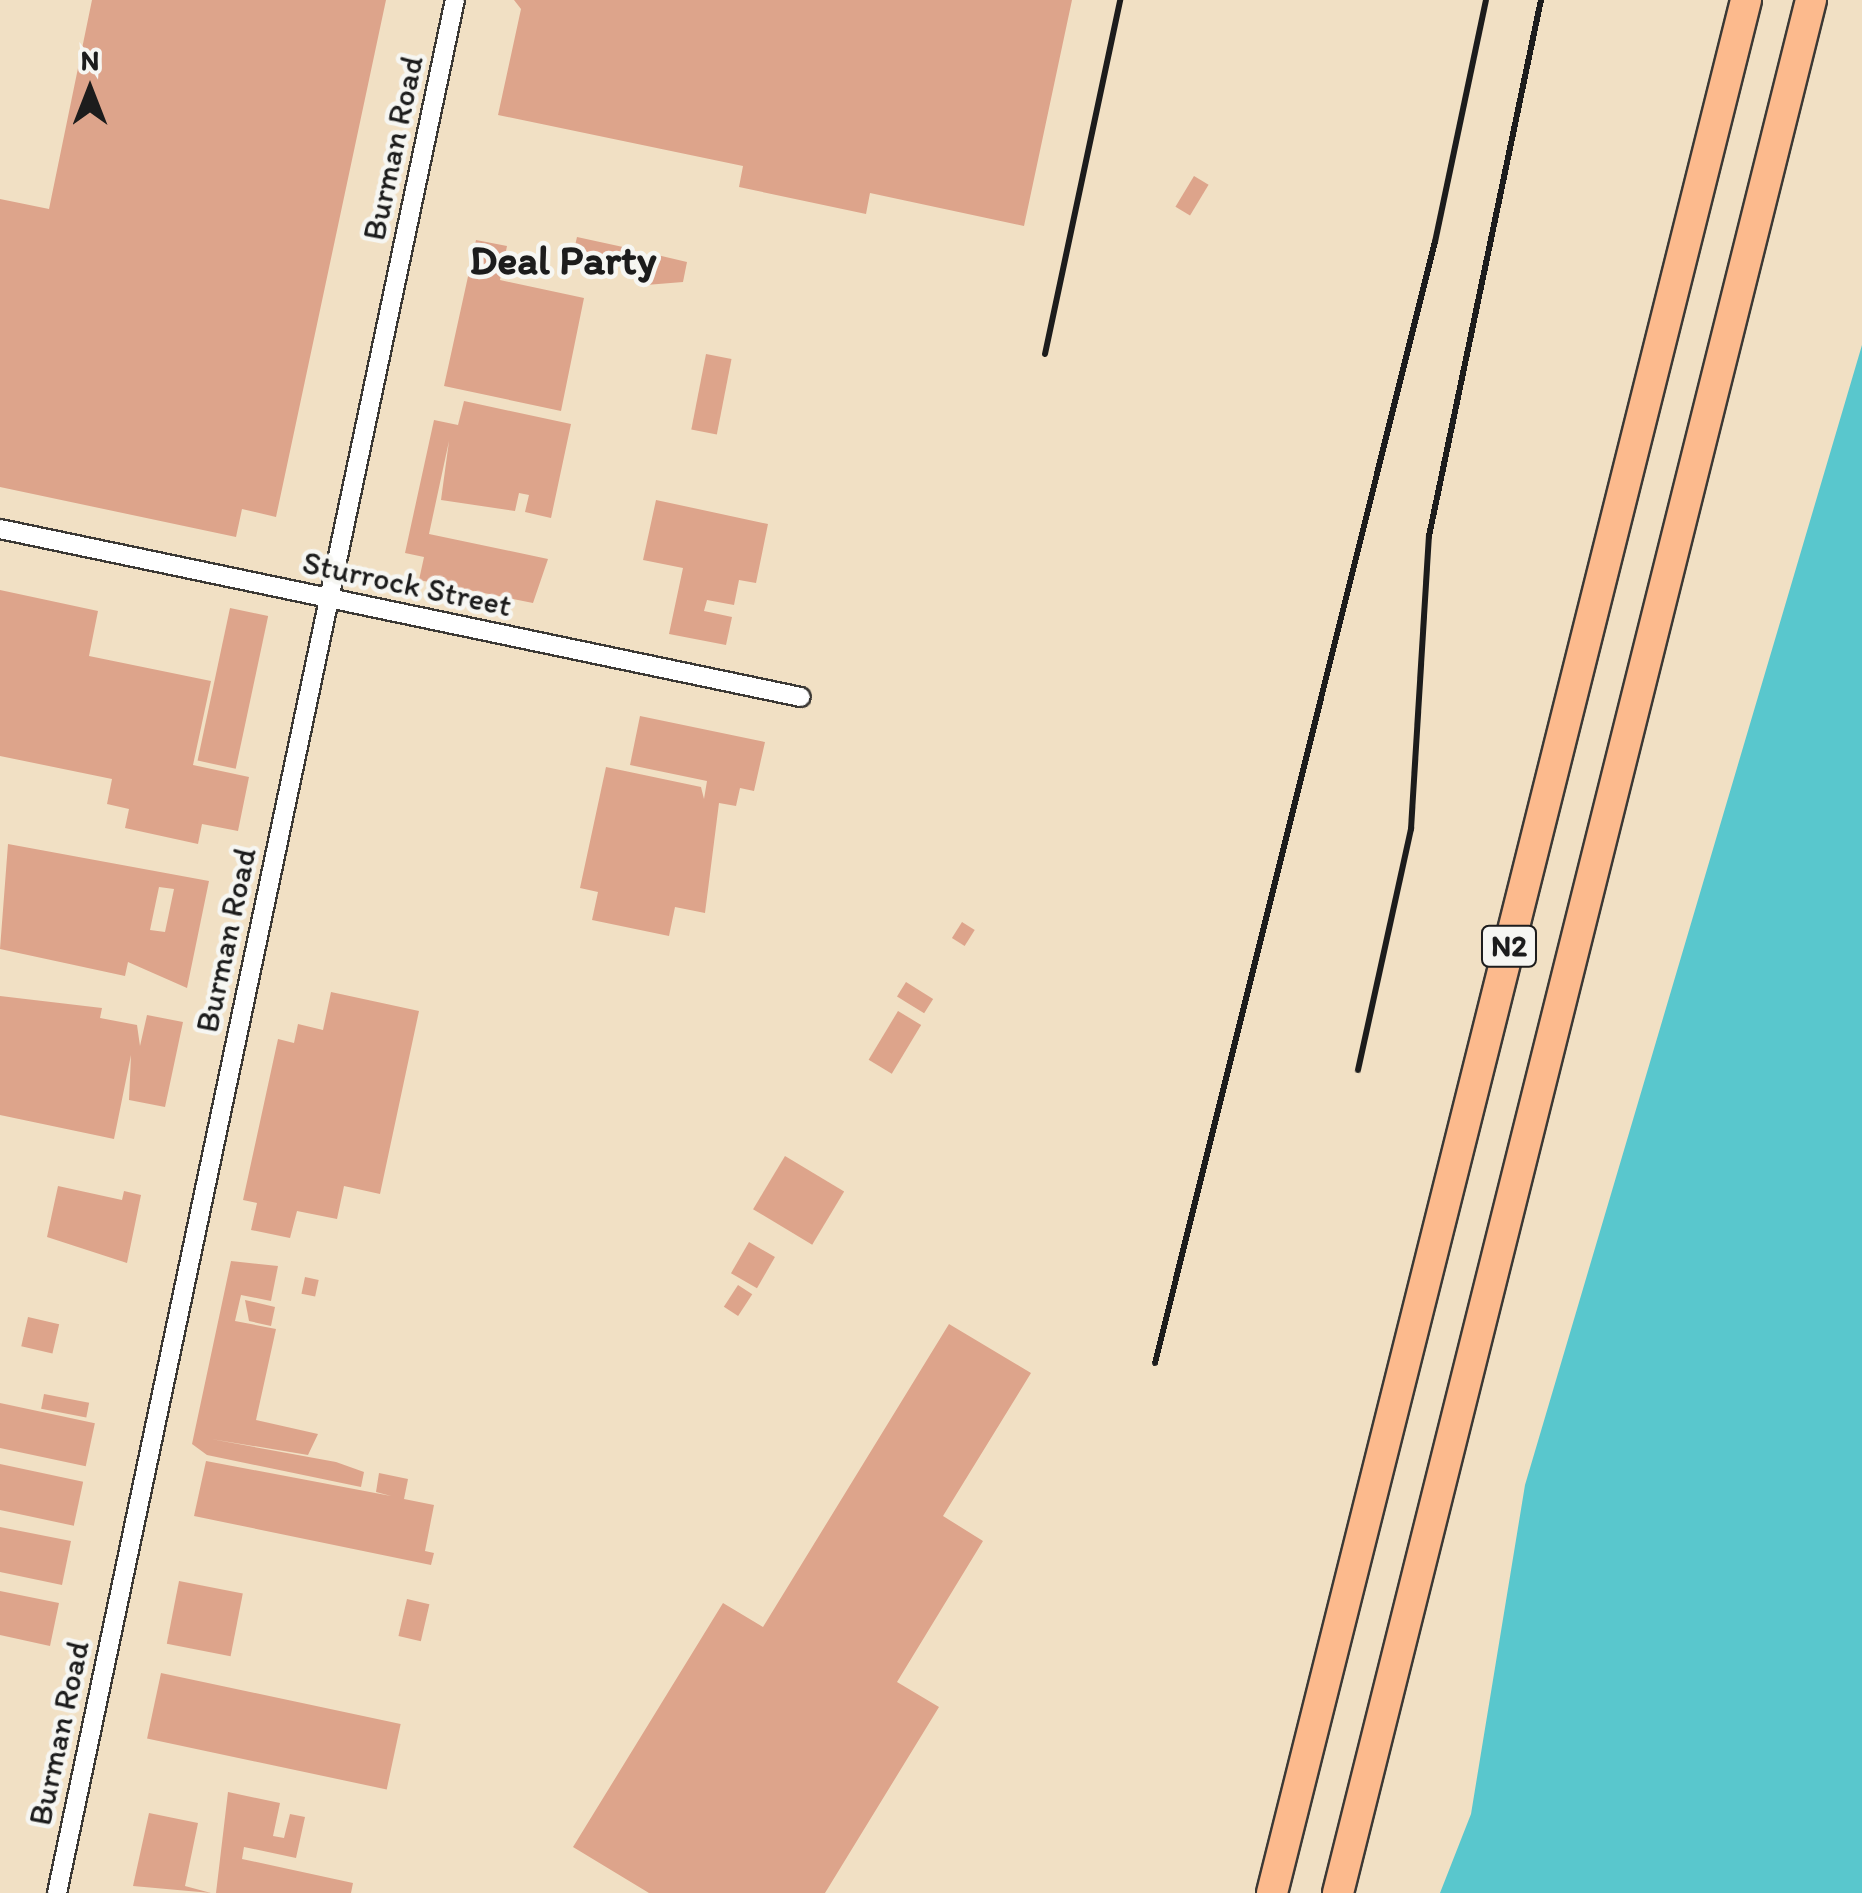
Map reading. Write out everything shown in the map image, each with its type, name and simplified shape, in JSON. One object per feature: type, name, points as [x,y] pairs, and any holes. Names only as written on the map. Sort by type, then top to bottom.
[{"type":"highway","name":"N2","points":[[1272,1893],[1746,0]]},
{"type":"highway","name":"N2","points":[[1338,1893],[1811,0]]},
{"type":"street","name":"Burman Road","points":[[57,1893],[454,0]]},
{"type":"street","name":"Sturrock Street","points":[[0,529],[802,697]]},
{"type":"water","points":[[1862,345],[1862,1893],[1440,1893],[1471,1814],[1525,1485]]},
{"type":"building","points":[[92,0],[386,0],[276,517],[242,509],[236,537],[0,487],[0,199],[49,209]]},
{"type":"building","points":[[514,0],[1072,0],[1024,226],[870,193],[866,214],[739,187],[743,166],[498,115],[521,9]]},
{"type":"building","points":[[1194,176],[1209,185],[1190,216],[1175,207]]},
{"type":"building","points":[[577,237],[623,247],[620,260],[572,259]]},
{"type":"building","points":[[476,240],[507,246],[500,280],[584,298],[561,411],[444,386]]},
{"type":"building","points":[[653,254],[687,262],[683,282],[646,285]]},
{"type":"building","points":[[706,354],[732,359],[717,435],[691,430]]},
{"type":"building","points":[[464,401],[571,424],[551,518],[525,512],[529,495],[519,493],[515,511],[441,500],[449,441],[429,534],[548,559],[533,603],[419,580],[424,557],[405,553],[434,420],[458,425]]},
{"type":"building","points":[[656,500],[768,524],[756,583],[739,580],[734,605],[707,600],[704,611],[732,617],[726,645],[669,634],[683,568],[643,560]]},
{"type":"building","points":[[0,590],[98,611],[89,656],[211,681],[193,765],[249,777],[238,831],[202,824],[198,844],[125,828],[129,809],[107,804],[112,779],[0,756]]},
{"type":"building","points":[[230,608],[268,616],[236,769],[198,761]]},
{"type":"building","points":[[640,716],[765,742],[754,791],[740,788],[736,806],[719,803],[705,913],[675,907],[669,936],[592,920],[598,892],[580,888],[606,767],[701,787],[704,799],[707,781],[630,765]]},
{"type":"building","points":[[8,844],[209,881],[187,988],[128,962],[125,976],[0,949]],"holes":[[[159,887],[174,889],[165,932],[150,930]]]},
{"type":"building","points":[[962,922],[975,930],[965,946],[952,938]]},
{"type":"building","points":[[906,982],[933,999],[924,1013],[897,996]]},
{"type":"building","points":[[331,992],[419,1011],[380,1194],[344,1186],[337,1219],[297,1211],[290,1238],[251,1230],[257,1203],[243,1200],[278,1039],[294,1043],[298,1024],[323,1030]]},
{"type":"building","points":[[0,996],[102,1008],[100,1018],[137,1025],[140,1046],[147,1015],[183,1022],[165,1107],[129,1100],[131,1055],[114,1139],[0,1115]]},
{"type":"building","points":[[898,1011],[921,1025],[892,1074],[869,1060]]},
{"type":"building","points":[[785,1156],[844,1192],[812,1245],[753,1209]]},
{"type":"building","points":[[58,1186],[122,1200],[124,1191],[141,1195],[127,1263],[47,1237]]},
{"type":"building","points":[[749,1242],[775,1257],[757,1288],[731,1273]]},
{"type":"building","points":[[231,1261],[278,1266],[271,1301],[241,1295],[235,1321],[276,1329],[256,1420],[318,1434],[308,1455],[211,1439],[336,1462],[364,1472],[361,1487],[207,1455],[192,1444]]},
{"type":"building","points":[[305,1277],[319,1280],[315,1297],[301,1294]]},
{"type":"building","points":[[738,1285],[752,1294],[738,1316],[724,1307]]},
{"type":"building","points":[[245,1300],[275,1307],[271,1326],[249,1321]]},
{"type":"building","points":[[28,1317],[59,1324],[52,1353],[21,1346]]},
{"type":"building","points":[[949,1324],[1031,1373],[943,1516],[983,1541],[897,1682],[939,1707],[825,1893],[649,1893],[573,1847],[723,1603],[763,1627]]},
{"type":"building","points":[[44,1394],[89,1403],[86,1418],[41,1409]]},
{"type":"building","points":[[0,1403],[95,1423],[86,1466],[0,1448]]},
{"type":"building","points":[[206,1461],[391,1496],[376,1492],[379,1473],[408,1479],[404,1499],[434,1505],[425,1551],[434,1553],[431,1565],[194,1516]]},
{"type":"building","points":[[0,1464],[83,1482],[74,1526],[0,1510]]},
{"type":"building","points":[[0,1527],[71,1541],[62,1585],[0,1572]]},
{"type":"building","points":[[179,1581],[243,1593],[231,1656],[167,1644]]},
{"type":"building","points":[[0,1591],[59,1603],[50,1646],[0,1635]]},
{"type":"building","points":[[407,1599],[429,1604],[421,1641],[398,1636]]},
{"type":"building","points":[[161,1673],[401,1724],[387,1789],[147,1739]]},
{"type":"building","points":[[228,1792],[280,1803],[273,1836],[284,1838],[290,1814],[305,1817],[296,1858],[244,1847],[242,1859],[353,1883],[351,1893],[216,1893]]},
{"type":"building","points":[[149,1813],[198,1823],[185,1886],[211,1893],[133,1886]]},
{"type":"railway","points":[[1045,354],[1120,0]]},
{"type":"railway","points":[[1155,1363],[1435,242],[1486,0]]},
{"type":"railway","points":[[1358,1070],[1411,829],[1429,536],[1541,0]]},
{"type":"district","name":"Deal Party","points":[[563,260]]}]
